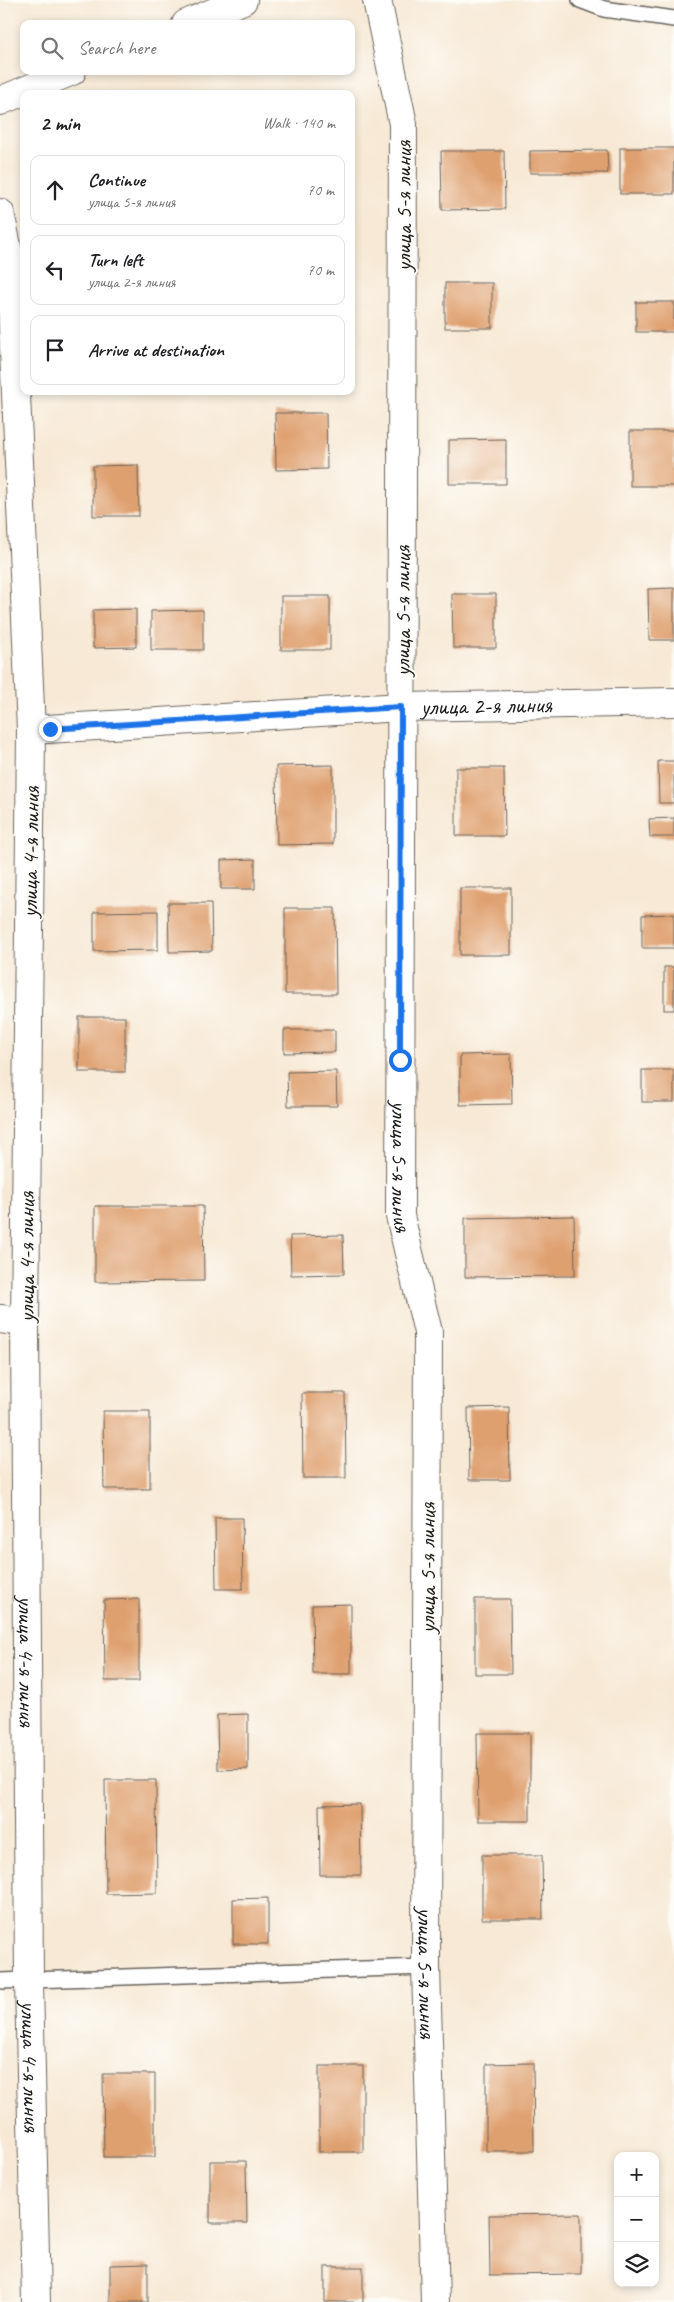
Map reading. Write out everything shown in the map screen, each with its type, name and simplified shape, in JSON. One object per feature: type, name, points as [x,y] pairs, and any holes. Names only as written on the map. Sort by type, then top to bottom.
[{"type":"street","points":[[196,20],[243,0]]},
{"type":"street","name":"улица 5-я линия","points":[[377,0],[403,124],[400,1216],[428,1332],[426,1967],[435,2302]]},
{"type":"street","points":[[26,90],[62,75]]},
{"type":"street","points":[[0,101],[20,93]]},
{"type":"street","name":"улица 4-я линия","points":[[0,213],[10,260],[31,730],[13,1320],[36,2302]]},
{"type":"street","name":"улица 2-я линия","points":[[31,730],[401,707],[674,702]]},
{"type":"lane","points":[[580,0],[604,9],[674,19]]},
{"type":"lane","points":[[0,1982],[426,1967]]},
{"type":"building","points":[[620,148],[674,148],[674,194],[620,194]]},
{"type":"building","points":[[607,150],[608,173],[530,173],[530,151]]},
{"type":"building","points":[[441,151],[504,151],[505,209],[442,210]]},
{"type":"building","points":[[445,283],[492,283],[492,328],[445,328]]},
{"type":"building","points":[[636,302],[674,302],[674,332],[636,332]]},
{"type":"building","points":[[275,413],[326,413],[327,469],[276,470]]},
{"type":"building","points":[[630,431],[674,431],[674,486],[630,486]]},
{"type":"building","points":[[506,439],[506,484],[449,484],[449,440]]},
{"type":"building","points":[[138,465],[139,516],[93,516],[93,466]]},
{"type":"building","points":[[674,588],[674,640],[649,640],[648,589]]},
{"type":"building","points":[[452,594],[496,594],[496,648],[453,648]]},
{"type":"building","points":[[281,596],[330,596],[330,650],[281,650]]},
{"type":"building","points":[[136,609],[136,647],[93,648],[93,610]]},
{"type":"building","points":[[203,610],[203,650],[151,650],[151,611]]},
{"type":"building","points":[[658,761],[674,761],[674,803],[659,803]]},
{"type":"building","points":[[333,765],[333,844],[277,845],[276,766]]},
{"type":"building","points":[[456,768],[504,768],[505,836],[456,836]]},
{"type":"building","points":[[674,818],[674,837],[650,837],[649,819]]},
{"type":"building","points":[[255,859],[255,889],[221,889],[221,860]]},
{"type":"building","points":[[460,888],[511,888],[511,955],[460,955]]},
{"type":"building","points":[[168,903],[211,903],[212,951],[169,952]]},
{"type":"building","points":[[285,908],[335,908],[336,994],[285,994]]},
{"type":"building","points":[[158,911],[158,950],[94,951],[94,912]]},
{"type":"building","points":[[674,914],[674,948],[642,948],[642,915]]},
{"type":"building","points":[[664,967],[674,967],[674,1010],[664,1010]]},
{"type":"building","points":[[79,1017],[125,1017],[125,1072],[79,1072]]},
{"type":"building","points":[[284,1030],[335,1030],[335,1052],[284,1053]]},
{"type":"building","points":[[511,1054],[512,1104],[460,1105],[460,1055]]},
{"type":"building","points":[[642,1070],[674,1070],[674,1102],[642,1102]]},
{"type":"building","points":[[336,1071],[337,1106],[288,1106],[287,1072]]},
{"type":"building","points":[[95,1206],[203,1206],[204,1281],[95,1282]]},
{"type":"building","points":[[574,1216],[575,1276],[465,1277],[465,1218]]},
{"type":"building","points":[[343,1235],[344,1274],[291,1275],[290,1236]]},
{"type":"building","points":[[302,1393],[345,1393],[346,1478],[303,1478]]},
{"type":"building","points":[[509,1407],[510,1480],[469,1480],[468,1408]]},
{"type":"building","points":[[103,1411],[150,1411],[150,1489],[104,1489]]},
{"type":"building","points":[[215,1518],[242,1518],[243,1589],[216,1589]]},
{"type":"building","points":[[139,1599],[139,1681],[105,1681],[104,1600]]},
{"type":"building","points":[[475,1599],[510,1599],[511,1674],[475,1674]]},
{"type":"building","points":[[351,1604],[351,1674],[313,1674],[312,1605]]},
{"type":"building","points":[[248,1714],[248,1769],[218,1770],[217,1715]]},
{"type":"building","points":[[477,1733],[530,1733],[530,1821],[478,1821]]},
{"type":"building","points":[[105,1780],[156,1780],[157,1893],[106,1894]]},
{"type":"building","points":[[360,1804],[361,1875],[320,1875],[319,1805]]},
{"type":"building","points":[[482,1855],[542,1855],[543,1919],[482,1919]]},
{"type":"building","points":[[268,1898],[268,1944],[233,1944],[233,1899]]},
{"type":"building","points":[[533,2063],[534,2151],[486,2151],[486,2064]]},
{"type":"building","points":[[319,2066],[363,2066],[363,2152],[319,2152]]},
{"type":"building","points":[[103,2074],[155,2074],[155,2157],[104,2157]]},
{"type":"building","points":[[210,2161],[246,2161],[247,2223],[210,2223]]},
{"type":"building","points":[[581,2214],[581,2274],[490,2275],[489,2215]]},
{"type":"building","points":[[148,2264],[148,2302],[110,2302],[110,2265]]},
{"type":"building","points":[[325,2267],[363,2267],[363,2302],[325,2302]]},
{"type":"route","points":[[50,729],[401,707],[400,1060]]}]
